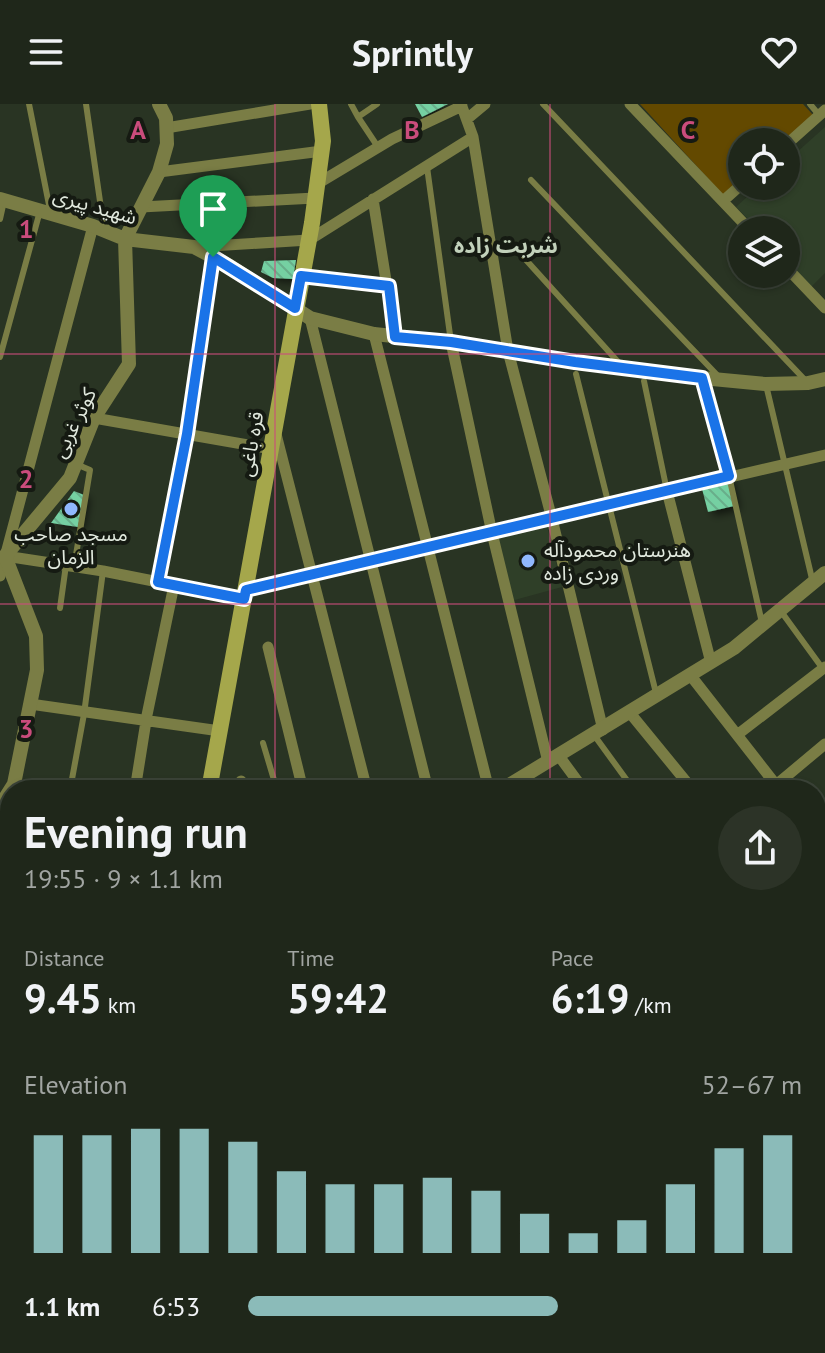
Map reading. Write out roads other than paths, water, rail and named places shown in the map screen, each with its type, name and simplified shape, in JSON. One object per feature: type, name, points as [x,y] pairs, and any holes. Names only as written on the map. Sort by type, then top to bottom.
[{"type":"main road","name":"قره باغی","points":[[211,780],[309,240],[323,141],[319,104]]},
{"type":"street","name":"کوثر غربی","points":[[5,556],[70,478],[94,418],[129,364],[125,239],[159,172],[167,144],[166,118],[159,104]]},
{"type":"street","points":[[166,128],[310,104]]},
{"type":"street","points":[[467,119],[485,104]]},
{"type":"street","points":[[630,104],[737,216]]},
{"type":"street","points":[[141,207],[316,191],[378,147],[462,105],[473,137],[508,351],[552,519],[598,732]]},
{"type":"street","points":[[800,133],[822,113]]},
{"type":"street","points":[[194,247],[309,240],[473,137]]},
{"type":"street","points":[[159,172],[322,151]]},
{"type":"street","points":[[723,201],[728,197]]},
{"type":"street","points":[[373,199],[395,337]]},
{"type":"street","name":"شهید پیری","points":[[2,200],[125,239],[194,247],[310,318],[374,334],[722,380],[765,384],[808,383],[825,379]]},
{"type":"street","points":[[0,576],[6,534],[99,229]]},
{"type":"street","points":[[158,582],[187,434],[213,257]]},
{"type":"street","points":[[800,282],[825,308]]},
{"type":"street","points":[[310,318],[426,780]]},
{"type":"street","points":[[374,334],[486,780]]},
{"type":"street","points":[[451,342],[492,533],[554,759],[574,780]]},
{"type":"street","points":[[94,418],[271,449]]},
{"type":"street","points":[[274,428],[365,780]]},
{"type":"street","points":[[5,556],[245,595],[314,574],[825,455]]},
{"type":"street","points":[[667,491],[711,663]]},
{"type":"street","points":[[5,556],[36,636],[37,670],[15,780]]},
{"type":"street","points":[[521,780],[711,663],[825,573]]},
{"type":"street","points":[[137,780],[174,585]]},
{"type":"street","points":[[268,647],[301,780]]},
{"type":"street","points":[[737,735],[824,669]]},
{"type":"street","points":[[691,676],[772,780]]},
{"type":"street","points":[[30,704],[220,731]]},
{"type":"street","points":[[630,713],[685,780]]},
{"type":"street","points":[[787,780],[825,744]]},
{"type":"lane","points":[[0,357],[45,212],[29,104]]},
{"type":"lane","points":[[86,104],[99,229]]},
{"type":"lane","points":[[351,104],[378,147]]},
{"type":"lane","points":[[358,117],[377,104]]},
{"type":"lane","points":[[543,104],[808,383]]},
{"type":"lane","points":[[810,104],[822,113]]},
{"type":"lane","points":[[427,166],[451,342]]},
{"type":"lane","points":[[531,180],[722,380]]},
{"type":"lane","points":[[0,219],[2,200]]},
{"type":"lane","points":[[517,250],[622,367]]},
{"type":"lane","points":[[301,276],[389,286]]},
{"type":"lane","points":[[576,374],[657,697]]},
{"type":"lane","points":[[702,378],[729,476],[762,624]]},
{"type":"lane","points":[[644,381],[667,491]]},
{"type":"lane","points":[[765,384],[813,583]]},
{"type":"lane","points":[[60,608],[90,470],[76,464]]},
{"type":"lane","points":[[72,780],[103,571]]},
{"type":"lane","points":[[780,610],[824,669]]},
{"type":"lane","points":[[598,732],[628,780]]},
{"type":"lane","points":[[263,743],[274,780]]},
{"type":"place","name":"مسجد صاحب الزمان","points":[[71,509]]},
{"type":"place","name":"هنرستان محمودآله وردی زاده","points":[[528,561]]},
{"type":"district","name":"شربت زاده","points":[[506,245]]}]
